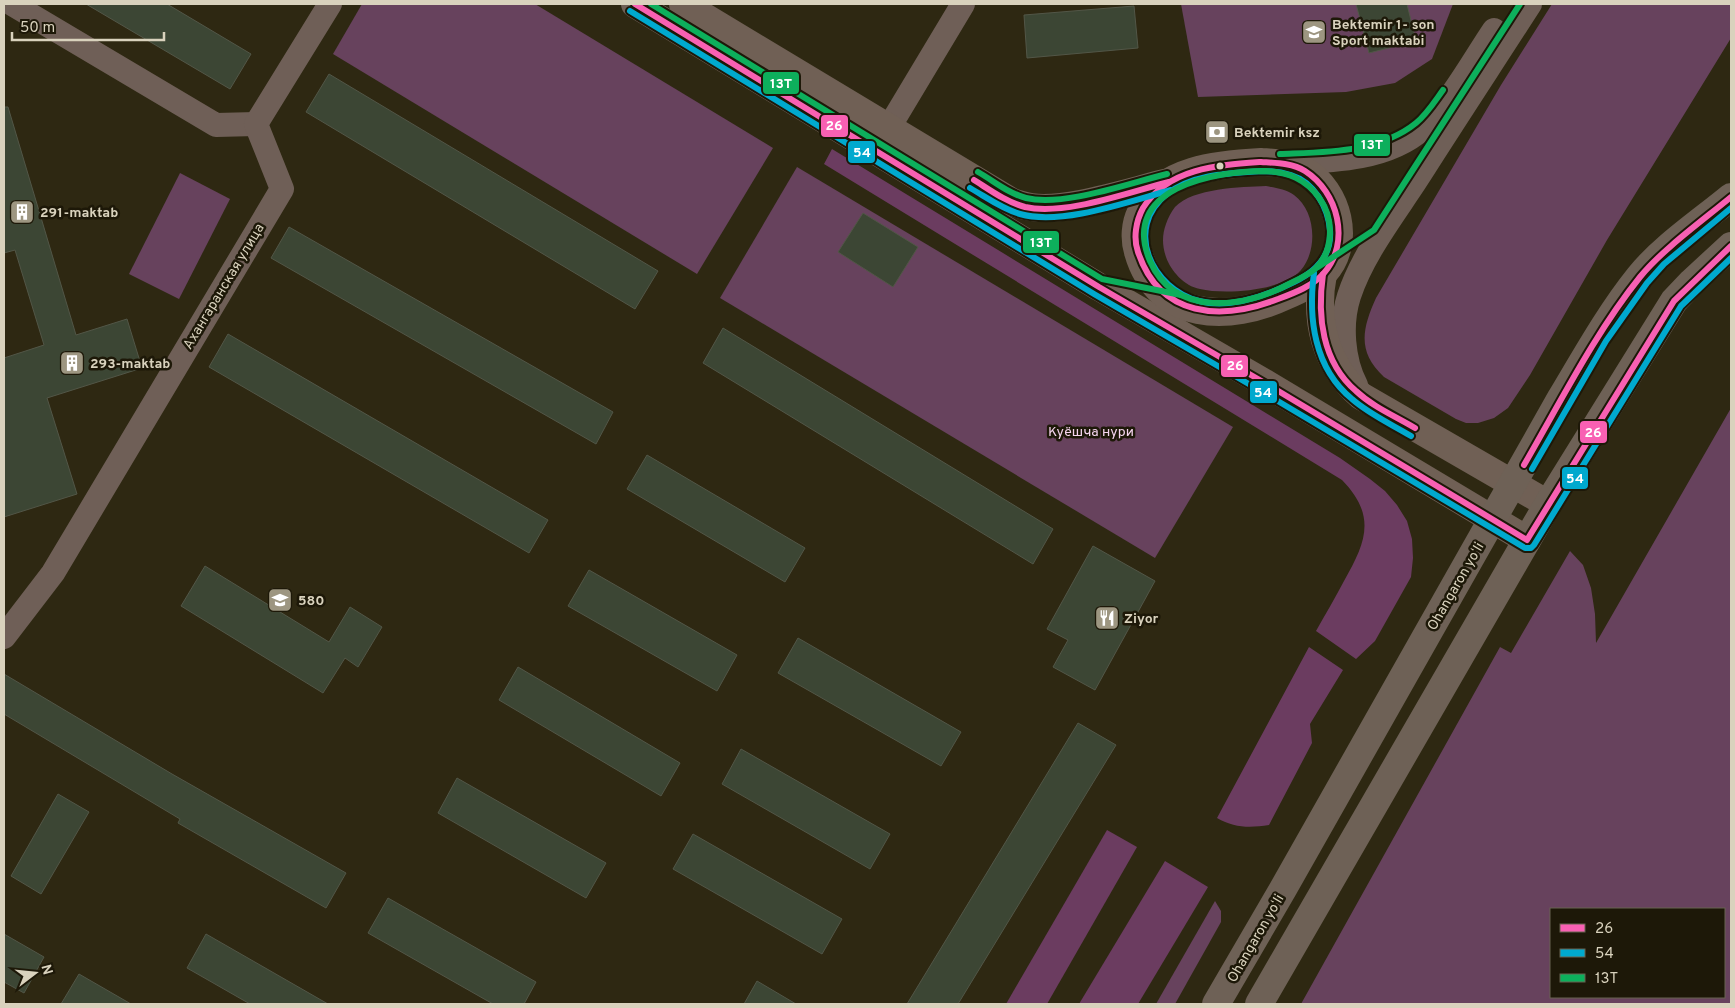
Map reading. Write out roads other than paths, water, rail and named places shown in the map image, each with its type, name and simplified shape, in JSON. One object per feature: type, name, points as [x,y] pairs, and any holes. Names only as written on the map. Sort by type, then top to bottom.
[{"type":"highway","name":"Ohangaron yoʻli","points":[[1216,1004],[1599,336],[1640,277],[1658,258],[1731,197]]},
{"type":"highway","points":[[1258,1004],[1548,504],[1674,301],[1731,246]]},
{"type":"main road","points":[[635,4],[882,139],[1012,202],[1032,208],[1060,207],[1086,202],[1169,182],[1195,171],[1220,166],[1261,162],[1280,163],[1297,168],[1312,177],[1326,190],[1335,206],[1339,230],[1337,247],[1335,255],[1323,274],[1320,288],[1320,304],[1325,340],[1338,372],[1361,396],[1548,504]]},
{"type":"main road","points":[[683,4],[1099,286],[1528,540]]},
{"type":"main road","points":[[1169,182],[1152,193],[1138,219],[1135,238],[1139,258],[1148,276],[1162,292],[1179,304],[1270,386]]},
{"type":"main road","points":[[1099,286],[1179,304],[1193,310],[1208,313],[1226,313],[1261,306],[1286,296],[1323,274]]},
{"type":"street","points":[[12,4],[216,125],[256,124],[330,4]]},
{"type":"street","points":[[882,139],[963,4]]},
{"type":"street","points":[[1280,163],[1330,161],[1365,155],[1387,148],[1410,137],[1420,130],[1446,101],[1512,4]]},
{"type":"street","points":[[1361,396],[1352,378],[1347,359],[1345,318],[1348,299],[1355,280],[1380,236],[1530,4]]},
{"type":"street","name":"Ахангаранская улица","points":[[4,637],[53,573],[282,189],[256,124]]},
{"type":"street","points":[[1323,274],[1380,236]]},
{"type":"place","name":"Bektemir 1- son Sport maktabi","points":[[1314,32]]},
{"type":"place","name":"Bektemir ksz","points":[[1217,132]]},
{"type":"place","name":"291-maktab","points":[[22,212]]},
{"type":"place","name":"293-maktab","points":[[72,363]]},
{"type":"place","name":"580","points":[[280,600]]},
{"type":"place","name":"Ziyor","points":[[1107,618]]},
{"type":"park label","name":"Куёшча нури","points":[[1091,431]]}]
